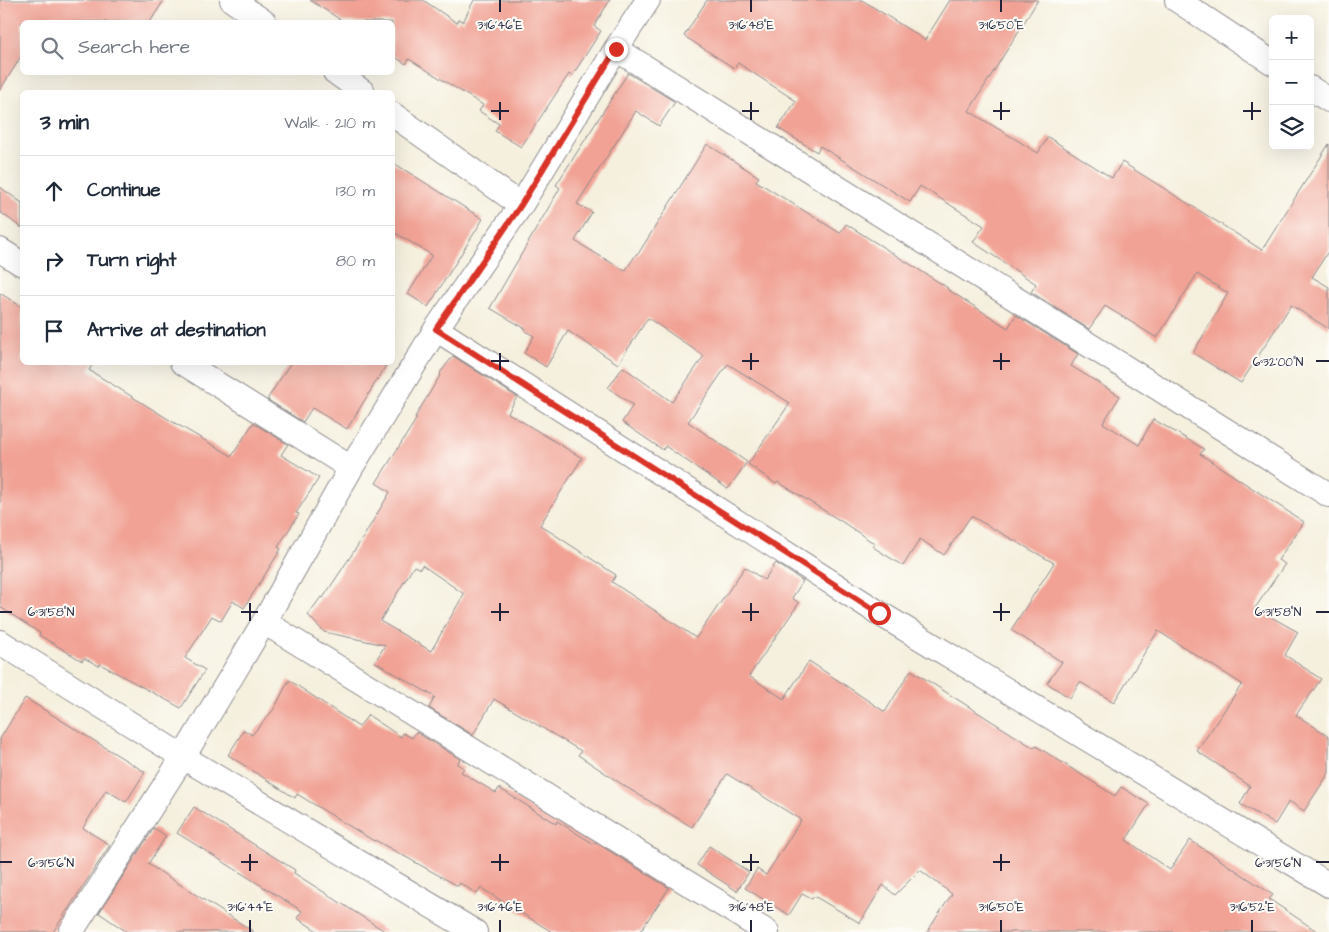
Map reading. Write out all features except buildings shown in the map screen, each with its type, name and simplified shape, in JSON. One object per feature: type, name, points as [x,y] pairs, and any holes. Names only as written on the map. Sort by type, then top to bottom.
[{"type":"street","points":[[71,932],[183,757],[264,622],[351,468],[436,329],[521,205],[648,0]]},
{"type":"street","points":[[1177,0],[1269,60]]},
{"type":"street","points":[[239,2],[262,20]]},
{"type":"street","points":[[616,49],[1329,494]]},
{"type":"street","points":[[338,75],[360,90]]},
{"type":"street","points":[[1314,91],[1329,100]]},
{"type":"street","points":[[395,116],[521,205]]},
{"type":"street","points":[[0,250],[20,263]]},
{"type":"street","points":[[436,329],[879,613],[1329,885]]},
{"type":"street","points":[[187,365],[351,468]]},
{"type":"street","points":[[264,622],[767,932]]},
{"type":"street","points":[[0,642],[183,757],[465,929]]},
{"type":"route","points":[[616,49],[521,205],[436,329],[879,613]]}]
